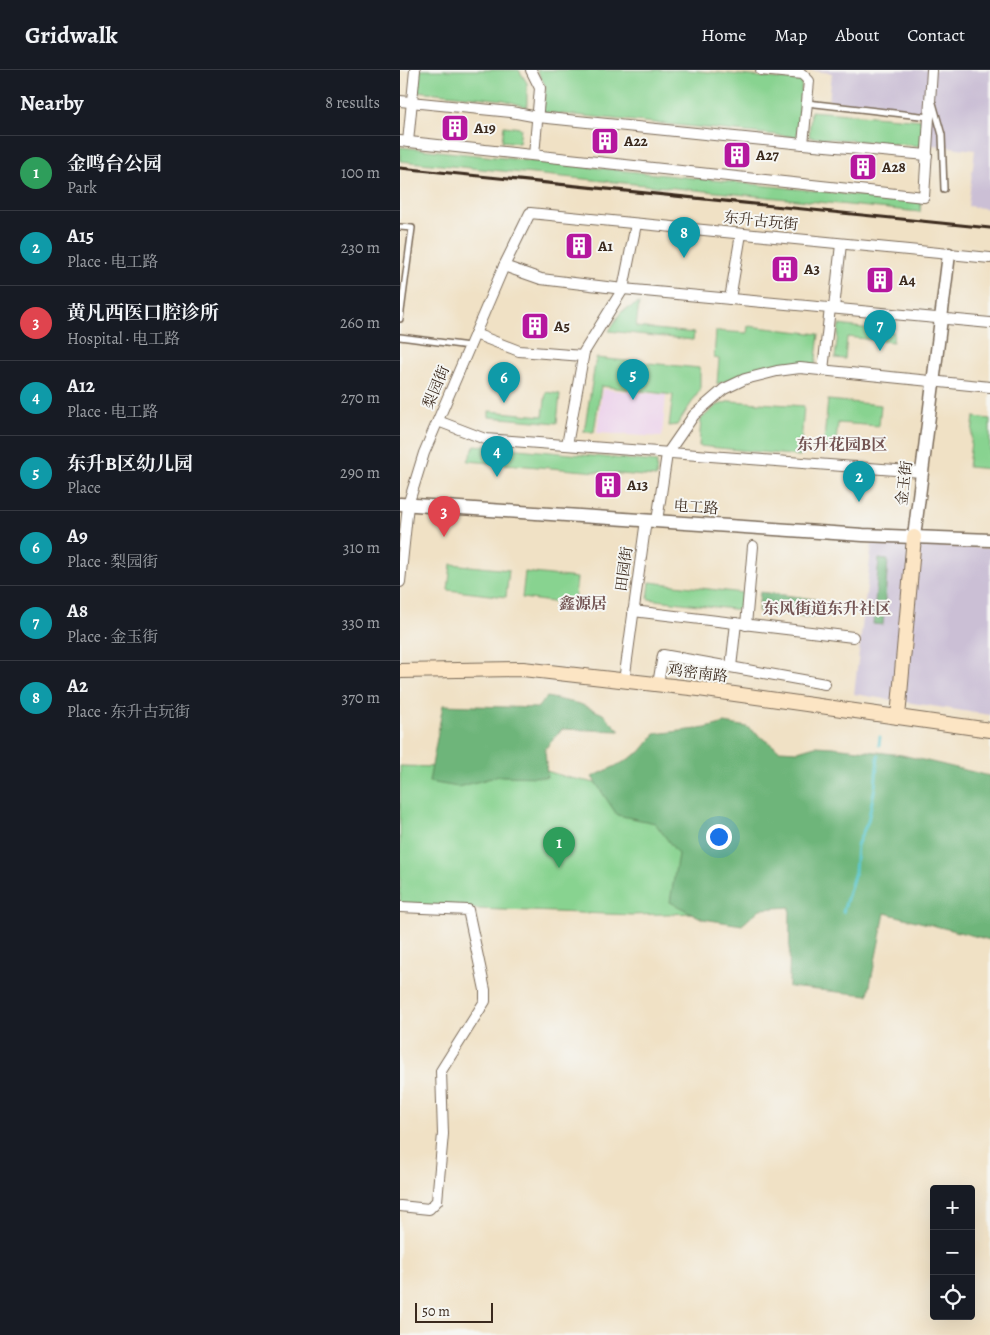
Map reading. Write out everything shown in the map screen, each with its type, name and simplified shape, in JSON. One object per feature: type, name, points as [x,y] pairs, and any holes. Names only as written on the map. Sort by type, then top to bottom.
[{"type":"main road","name":"金玉街","points":[[898,717],[914,537]]},
{"type":"main road","name":"鸡密南路","points":[[400,671],[523,669],[658,684],[990,730]]},
{"type":"street","points":[[415,70],[412,102],[404,142],[924,197],[932,70]]},
{"type":"street","points":[[531,70],[540,88],[534,156]]},
{"type":"street","points":[[761,70],[802,74],[809,81],[803,144]]},
{"type":"street","points":[[400,100],[511,112],[538,117],[927,155]]},
{"type":"street","name":"东升古玩街","points":[[530,213],[990,258]]},
{"type":"street","name":"梨园街","points":[[400,582],[404,504],[504,266],[530,213]]},
{"type":"street","points":[[567,445],[584,352],[623,289],[636,224]]},
{"type":"street","points":[[730,299],[741,234]]},
{"type":"street","points":[[823,370],[841,244]]},
{"type":"street","name":"金玉街","points":[[914,537],[949,254]]},
{"type":"street","points":[[504,266],[541,279],[623,289],[990,323]]},
{"type":"street","points":[[475,334],[519,351],[583,356]]},
{"type":"street","points":[[667,454],[694,415],[724,389],[745,379],[777,371],[800,368],[990,387]]},
{"type":"street","points":[[438,421],[485,439],[922,472]]},
{"type":"street","name":"田园街","points":[[624,680],[633,612],[651,521],[667,454]]},
{"type":"street","name":"电工路","points":[[404,504],[863,535],[990,540]]},
{"type":"street","points":[[732,668],[753,546]]},
{"type":"street","points":[[633,612],[853,637]]},
{"type":"street","points":[[658,684],[663,655],[825,684]]},
{"type":"street","points":[[400,907],[468,910],[485,1002],[441,1071],[443,1134],[437,1201],[429,1209],[400,1206]]},
{"type":"lane","points":[[930,96],[942,135],[944,189]]},
{"type":"lane","points":[[807,103],[929,117]]},
{"type":"lane","points":[[400,227],[412,228],[400,319]]},
{"type":"lane","points":[[400,337],[470,346]]},
{"type":"shaded area","points":[[808,70],[990,70],[990,209],[968,206],[975,150],[924,144],[928,113],[829,101],[832,73]]},
{"type":"shaded area","points":[[602,389],[666,395],[662,437],[597,433]]},
{"type":"shaded area","points":[[872,543],[990,548],[990,715],[854,694]]},
{"type":"green space","points":[[419,70],[519,70],[527,83],[527,107],[504,100],[417,91]]},
{"type":"green space","points":[[537,70],[689,70],[802,81],[797,137],[543,112],[546,87]]},
{"type":"green space","points":[[811,111],[923,120],[921,146],[809,137]]},
{"type":"green space","points":[[504,126],[521,128],[519,143],[502,141]]},
{"type":"green space","points":[[400,147],[921,202],[920,212],[400,161]]},
{"type":"green space","points":[[639,303],[636,327],[694,333],[693,340],[609,331],[621,312]]},
{"type":"green space","points":[[839,325],[894,332],[893,342],[847,337],[845,359],[835,358]]},
{"type":"green space","points":[[748,326],[819,334],[815,367],[769,367],[717,384],[719,359],[714,358],[716,331],[747,333]]},
{"type":"green space","points":[[596,358],[700,368],[700,390],[677,425],[669,426],[673,395],[601,386],[594,432],[584,432]]},
{"type":"green space","points":[[546,392],[560,394],[557,423],[489,417],[489,411],[543,416]]},
{"type":"green space","points":[[828,400],[881,405],[879,426],[838,423],[835,451],[823,449]]},
{"type":"green space","points":[[730,401],[804,406],[800,456],[699,446],[701,419],[716,406]]},
{"type":"green space","points":[[974,417],[990,419],[990,469],[968,467]]},
{"type":"green space","points":[[475,445],[657,462],[656,477],[468,461]]},
{"type":"green space","points":[[879,559],[888,560],[883,625],[873,624]]},
{"type":"green space","points":[[451,564],[509,570],[506,597],[448,590]]},
{"type":"green space","points":[[525,572],[577,578],[574,605],[522,598]]},
{"type":"green space","points":[[650,582],[743,593],[741,610],[648,599]]},
{"type":"green space","points":[[760,592],[815,599],[812,618],[758,611]]},
{"type":"green space","points":[[547,697],[580,704],[603,714],[620,731],[562,729],[545,749],[547,777],[499,776],[458,787],[429,782],[443,705],[537,708]]},
{"type":"green space","points":[[725,723],[747,727],[779,750],[798,751],[815,746],[902,755],[990,776],[990,940],[885,913],[868,995],[789,987],[790,907],[760,909],[742,925],[703,919],[670,902],[678,854],[655,823],[617,815],[592,777],[640,752],[655,734],[706,728]]},
{"type":"green space","points":[[491,754],[566,777],[683,801],[697,913],[632,915],[400,906],[400,766],[437,767]]},
{"type":"waterway","points":[[879,745],[880,737]]},
{"type":"waterway","points":[[843,912],[855,872],[857,845],[868,821],[875,787],[878,756]]},
{"type":"railway","points":[[400,168],[990,228]]},
{"type":"place","name":"A19","points":[[455,128]]},
{"type":"place","name":"A22","points":[[605,141]]},
{"type":"place","name":"A27","points":[[737,155]]},
{"type":"place","name":"A28","points":[[863,167]]},
{"type":"place","name":"A1","points":[[579,246]]},
{"type":"place","name":"A2","points":[[684,258]]},
{"type":"place","name":"A3","points":[[785,269]]},
{"type":"place","name":"A4","points":[[880,280]]},
{"type":"place","name":"A5","points":[[535,326]]},
{"type":"place","name":"A8","points":[[880,351]]},
{"type":"place","name":"东升B区幼儿园","points":[[633,400]]},
{"type":"place","name":"A9","points":[[504,403]]},
{"type":"place","name":"A12","points":[[497,477]]},
{"type":"place","name":"A13","points":[[608,485]]},
{"type":"place","name":"A15","points":[[859,502]]},
{"type":"place","name":"黄凡西医口腔诊所","points":[[444,537]]},
{"type":"place","name":"金鸣台公园","points":[[559,868]]},
{"type":"district","name":"东升花园B区","points":[[842,444]]},
{"type":"district","name":"鑫源居","points":[[583,603]]},
{"type":"district","name":"东风街道东升社区","points":[[827,608]]}]
